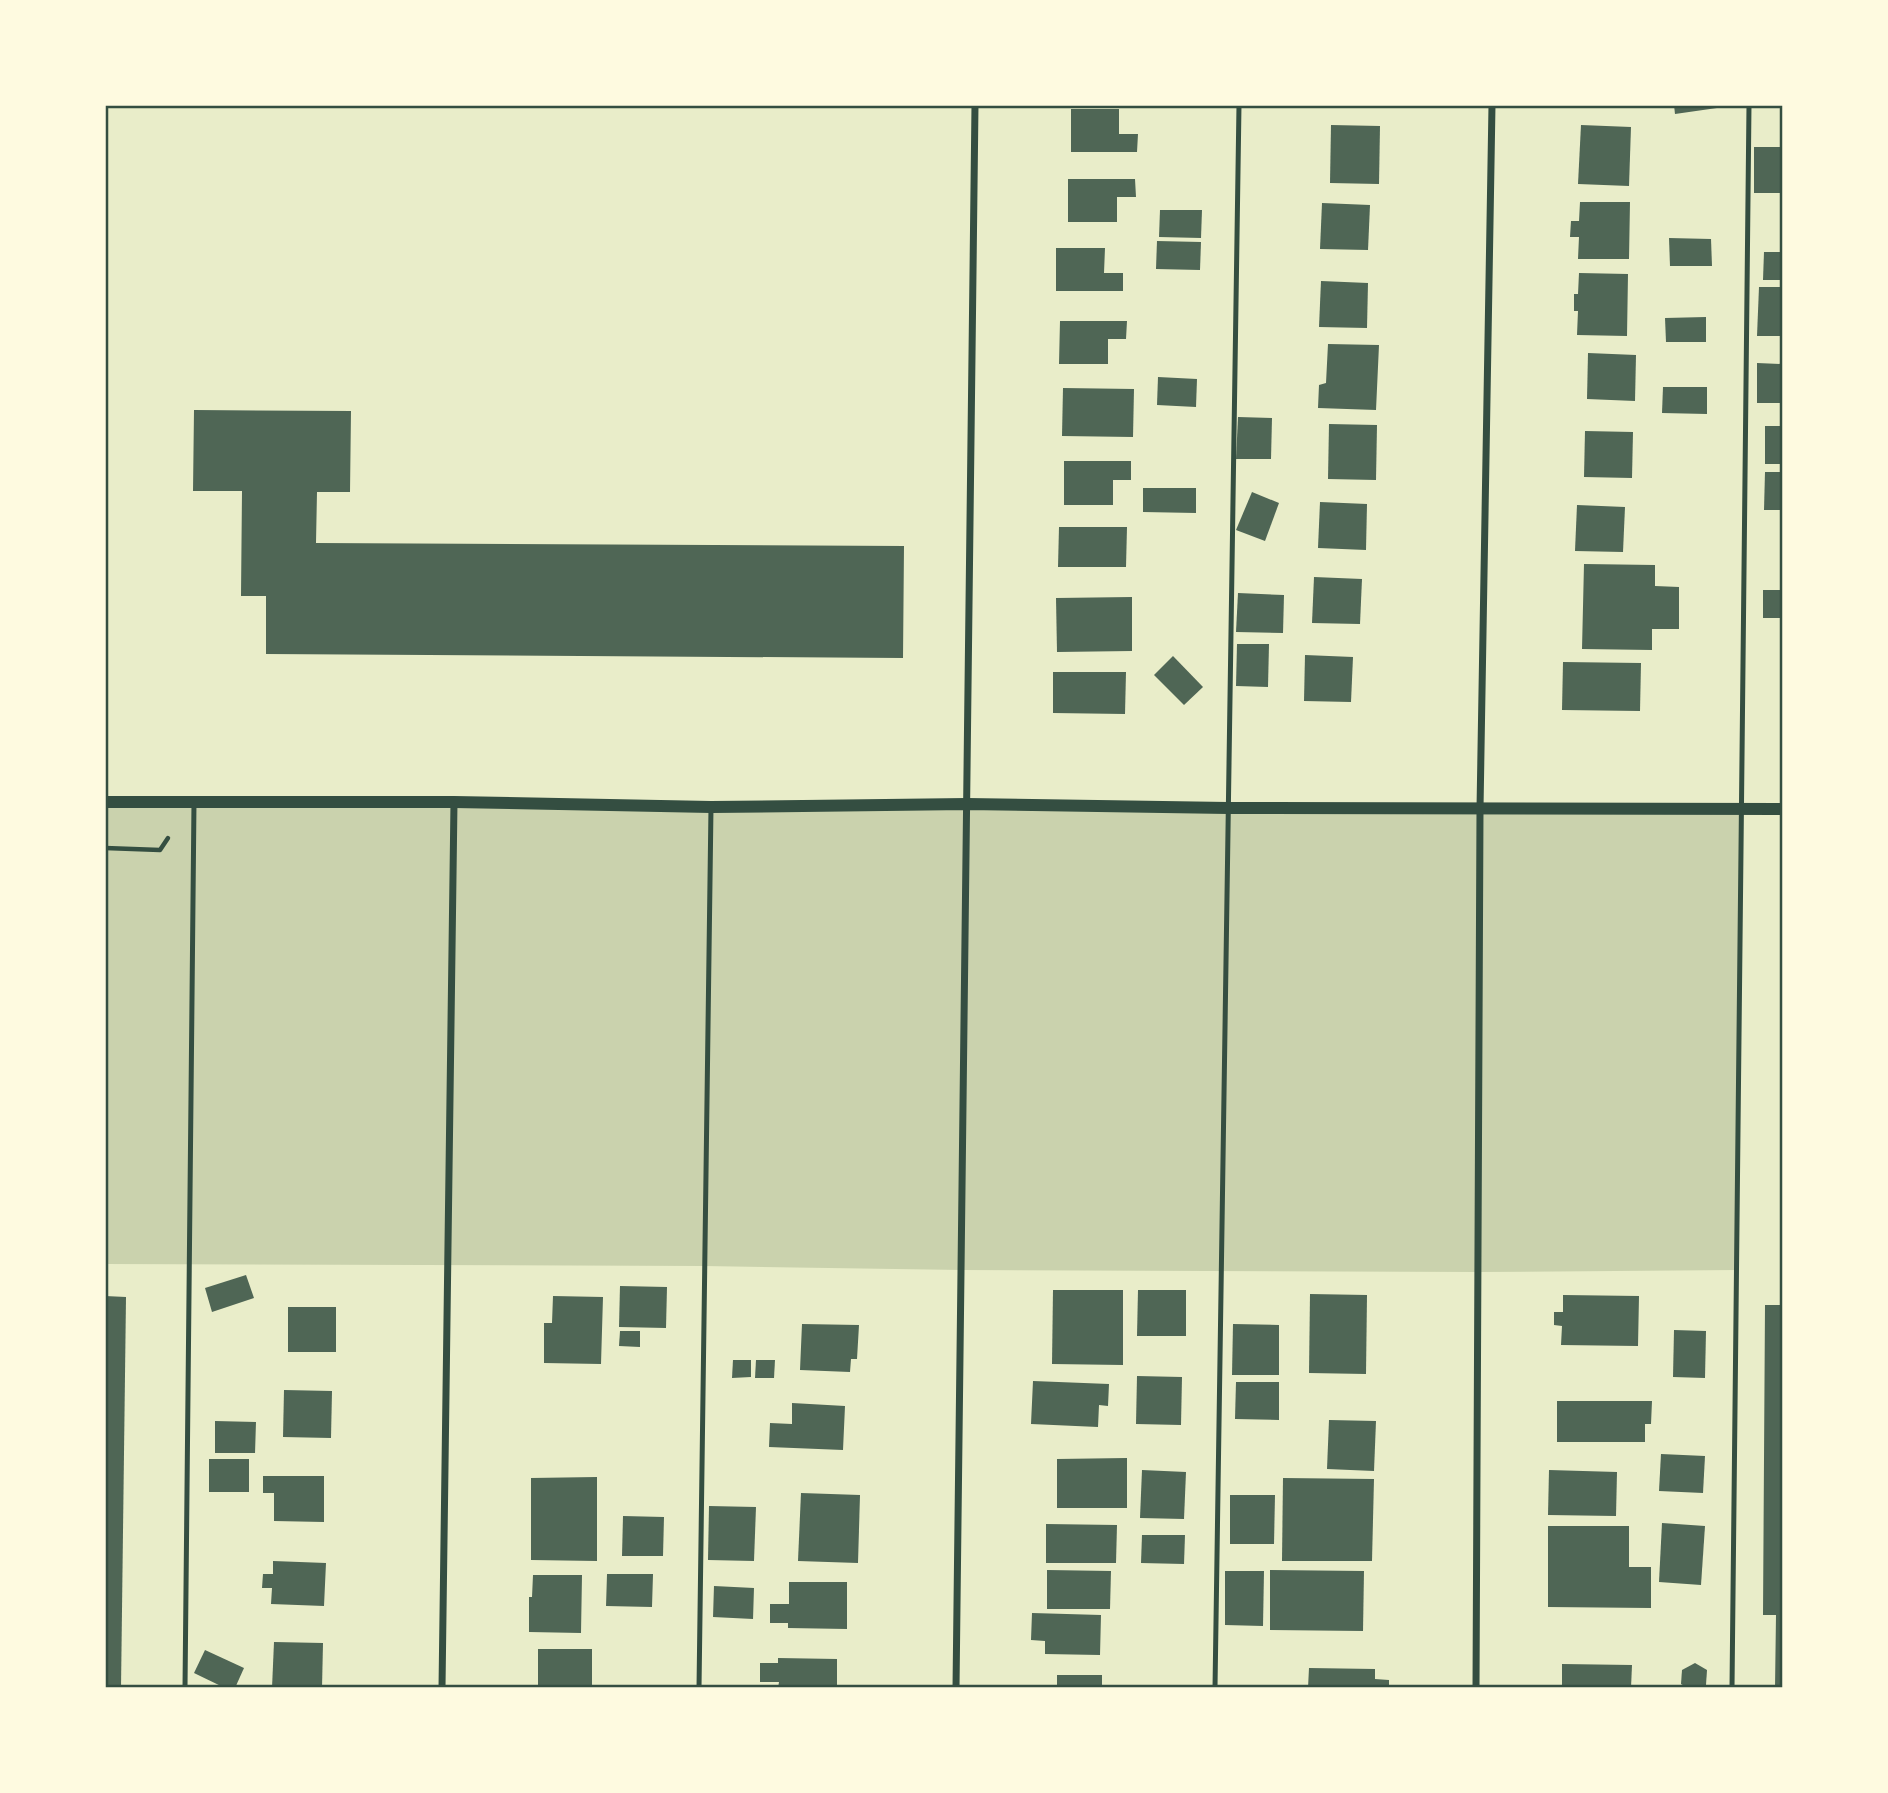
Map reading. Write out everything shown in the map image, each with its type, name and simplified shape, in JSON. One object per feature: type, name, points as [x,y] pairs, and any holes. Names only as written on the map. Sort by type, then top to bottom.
[{"type":"street","points":[[956,1688],[975,105]]},
{"type":"street","points":[[1476,1688],[1480,809],[1492,105]]},
{"type":"street","points":[[105,802],[454,802],[711,807],[967,804],[1228,808],[1783,809]]},
{"type":"street","points":[[442,1688],[454,802]]},
{"type":"lane","points":[[1215,1688],[1239,105]]},
{"type":"lane","points":[[1732,1688],[1749,105]]},
{"type":"lane","points":[[184,1688],[194,802]]},
{"type":"lane","points":[[699,1688],[711,807]]},
{"type":"path","points":[[105,848],[160,850],[194,802]]},
{"type":"green space","points":[[105,802],[1741,809],[1737,1270],[1478,1272],[105,1264]]},
{"type":"building","points":[[1674,105],[1716,105],[1717,108],[1675,114]]},
{"type":"building","points":[[1071,109],[1119,109],[1119,134],[1138,134],[1137,152],[1071,152]]},
{"type":"building","points":[[1331,125],[1380,126],[1379,184],[1330,183]]},
{"type":"building","points":[[1581,125],[1631,127],[1629,186],[1578,184]]},
{"type":"building","points":[[1754,147],[1783,147],[1783,193],[1754,193]]},
{"type":"building","points":[[1068,179],[1135,179],[1136,197],[1117,197],[1117,222],[1068,222]]},
{"type":"building","points":[[1580,202],[1630,202],[1629,259],[1578,259],[1579,237],[1570,237],[1571,221],[1579,221]]},
{"type":"building","points":[[1322,203],[1370,205],[1368,250],[1320,249]]},
{"type":"building","points":[[1160,210],[1202,210],[1201,238],[1159,237]]},
{"type":"building","points":[[1669,238],[1711,239],[1712,266],[1670,266]]},
{"type":"building","points":[[1157,241],[1201,242],[1200,270],[1156,269]]},
{"type":"building","points":[[1056,248],[1105,248],[1104,273],[1123,273],[1123,291],[1056,291]]},
{"type":"building","points":[[1764,252],[1783,252],[1783,280],[1763,280]]},
{"type":"building","points":[[1579,273],[1628,274],[1627,336],[1577,335],[1578,311],[1574,311],[1574,294],[1578,294]]},
{"type":"building","points":[[1321,281],[1368,283],[1367,328],[1319,327]]},
{"type":"building","points":[[1759,287],[1783,287],[1783,336],[1757,336]]},
{"type":"building","points":[[1706,317],[1706,342],[1666,342],[1665,318]]},
{"type":"building","points":[[1060,321],[1127,321],[1126,339],[1108,339],[1108,364],[1059,364]]},
{"type":"building","points":[[1328,344],[1379,345],[1376,410],[1318,408],[1319,385],[1326,383]]},
{"type":"building","points":[[1588,353],[1636,355],[1635,401],[1587,399]]},
{"type":"building","points":[[1757,363],[1783,364],[1783,403],[1757,403]]},
{"type":"building","points":[[1158,377],[1197,379],[1196,407],[1157,405]]},
{"type":"building","points":[[1663,387],[1707,387],[1707,414],[1662,413]]},
{"type":"building","points":[[1063,388],[1134,389],[1133,437],[1062,436]]},
{"type":"building","points":[[194,410],[351,411],[350,492],[317,492],[316,543],[904,546],[903,658],[266,654],[266,596],[241,596],[242,491],[193,491]]},
{"type":"building","points":[[1238,417],[1272,418],[1271,459],[1236,459]]},
{"type":"building","points":[[1329,424],[1377,425],[1376,480],[1328,479]]},
{"type":"building","points":[[1765,426],[1783,426],[1783,464],[1765,464]]},
{"type":"building","points":[[1585,431],[1633,432],[1632,478],[1584,477]]},
{"type":"building","points":[[1064,461],[1131,461],[1131,480],[1113,480],[1113,505],[1064,505]]},
{"type":"building","points":[[1765,472],[1783,472],[1783,510],[1764,510]]},
{"type":"building","points":[[1143,488],[1196,488],[1196,513],[1143,512]]},
{"type":"building","points":[[1252,492],[1279,503],[1265,541],[1236,530]]},
{"type":"building","points":[[1320,502],[1367,504],[1366,550],[1318,548]]},
{"type":"building","points":[[1577,505],[1625,507],[1623,552],[1575,551]]},
{"type":"building","points":[[1059,527],[1127,527],[1126,567],[1058,567]]},
{"type":"building","points":[[1584,564],[1655,565],[1655,586],[1679,587],[1679,629],[1652,629],[1652,650],[1582,649]]},
{"type":"building","points":[[1314,577],[1362,579],[1360,624],[1312,623]]},
{"type":"building","points":[[1763,590],[1783,590],[1783,618],[1763,618]]},
{"type":"building","points":[[1238,593],[1284,595],[1283,633],[1236,632]]},
{"type":"building","points":[[1132,597],[1132,651],[1057,652],[1056,598]]},
{"type":"building","points":[[1237,644],[1269,644],[1268,687],[1236,686]]},
{"type":"building","points":[[1305,655],[1353,657],[1351,702],[1304,701]]},
{"type":"building","points":[[1173,656],[1203,687],[1184,705],[1154,675]]},
{"type":"building","points":[[1563,662],[1641,663],[1640,711],[1562,710]]},
{"type":"building","points":[[1053,672],[1126,672],[1125,714],[1053,713]]},
{"type":"building","points":[[246,1275],[254,1298],[212,1312],[205,1288]]},
{"type":"building","points":[[620,1286],[667,1287],[666,1328],[619,1327]]},
{"type":"building","points":[[1053,1290],[1123,1290],[1123,1365],[1052,1364]]},
{"type":"building","points":[[1138,1290],[1186,1290],[1186,1336],[1137,1336]]},
{"type":"building","points":[[1310,1294],[1367,1295],[1366,1374],[1309,1373]]},
{"type":"building","points":[[1563,1295],[1639,1296],[1638,1346],[1561,1345],[1562,1326],[1554,1325],[1554,1312],[1563,1312]]},
{"type":"building","points":[[105,1296],[126,1297],[121,1688],[105,1688]]},
{"type":"building","points":[[553,1296],[603,1297],[601,1364],[544,1363],[544,1323],[552,1323]]},
{"type":"building","points":[[1765,1305],[1783,1305],[1783,1688],[1775,1688],[1776,1615],[1763,1615]]},
{"type":"building","points":[[288,1307],[336,1307],[336,1352],[288,1352]]},
{"type":"building","points":[[802,1324],[859,1325],[857,1359],[851,1359],[850,1372],[800,1370]]},
{"type":"building","points":[[1233,1324],[1279,1325],[1279,1375],[1232,1375]]},
{"type":"building","points":[[1674,1330],[1706,1331],[1705,1378],[1673,1377]]},
{"type":"building","points":[[620,1331],[640,1331],[640,1347],[619,1346]]},
{"type":"building","points":[[733,1360],[751,1360],[751,1377],[732,1378]]},
{"type":"building","points":[[756,1360],[775,1360],[774,1378],[755,1378]]},
{"type":"building","points":[[1137,1376],[1182,1377],[1181,1425],[1136,1424]]},
{"type":"building","points":[[1033,1381],[1109,1384],[1108,1406],[1099,1405],[1098,1427],[1031,1424]]},
{"type":"building","points":[[1236,1382],[1279,1382],[1279,1420],[1235,1419]]},
{"type":"building","points":[[284,1390],[332,1391],[331,1438],[283,1437]]},
{"type":"building","points":[[1557,1401],[1652,1401],[1651,1424],[1645,1424],[1645,1442],[1557,1442]]},
{"type":"building","points":[[792,1403],[845,1406],[843,1450],[769,1447],[770,1423],[792,1424]]},
{"type":"building","points":[[1329,1420],[1376,1421],[1374,1471],[1327,1469]]},
{"type":"building","points":[[215,1421],[256,1422],[255,1453],[215,1453]]},
{"type":"building","points":[[1661,1454],[1705,1456],[1703,1493],[1659,1491]]},
{"type":"building","points":[[1127,1458],[1127,1508],[1057,1508],[1057,1459]]},
{"type":"building","points":[[209,1459],[249,1459],[249,1492],[209,1492]]},
{"type":"building","points":[[1142,1470],[1186,1472],[1184,1519],[1140,1518]]},
{"type":"building","points":[[1549,1470],[1617,1472],[1616,1516],[1548,1515]]},
{"type":"building","points":[[263,1476],[324,1476],[324,1522],[274,1521],[274,1493],[263,1493]]},
{"type":"building","points":[[597,1477],[597,1561],[531,1560],[531,1478]]},
{"type":"building","points":[[1283,1478],[1374,1479],[1372,1561],[1282,1561]]},
{"type":"building","points":[[801,1493],[860,1495],[858,1563],[798,1561]]},
{"type":"building","points":[[1230,1495],[1275,1495],[1274,1544],[1230,1544]]},
{"type":"building","points":[[709,1506],[756,1507],[754,1561],[708,1560]]},
{"type":"building","points":[[623,1516],[664,1517],[663,1556],[622,1556]]},
{"type":"building","points":[[1662,1523],[1705,1526],[1701,1585],[1659,1582]]},
{"type":"building","points":[[1046,1524],[1117,1525],[1116,1563],[1046,1563]]},
{"type":"building","points":[[1548,1526],[1629,1526],[1629,1567],[1651,1567],[1651,1608],[1548,1607]]},
{"type":"building","points":[[1142,1535],[1185,1535],[1184,1564],[1141,1563]]},
{"type":"building","points":[[273,1561],[326,1563],[324,1606],[271,1604],[272,1588],[262,1588],[263,1574],[273,1574]]},
{"type":"building","points":[[1047,1570],[1111,1571],[1110,1609],[1047,1609]]},
{"type":"building","points":[[1270,1570],[1364,1571],[1363,1631],[1270,1630]]},
{"type":"building","points":[[1225,1571],[1264,1571],[1263,1626],[1225,1625]]},
{"type":"building","points":[[607,1574],[653,1574],[652,1607],[606,1606]]},
{"type":"building","points":[[533,1575],[582,1575],[581,1633],[529,1632],[529,1597],[532,1597]]},
{"type":"building","points":[[789,1582],[847,1582],[847,1629],[788,1628],[788,1623],[770,1623],[770,1604],[789,1604]]},
{"type":"building","points":[[714,1586],[754,1588],[753,1619],[713,1617]]},
{"type":"building","points":[[1032,1613],[1101,1615],[1100,1655],[1045,1654],[1045,1641],[1031,1640]]},
{"type":"building","points":[[274,1642],[323,1643],[322,1688],[272,1688]]},
{"type":"building","points":[[538,1649],[592,1649],[592,1688],[538,1688]]},
{"type":"building","points":[[205,1650],[244,1668],[235,1688],[225,1688],[194,1673]]},
{"type":"building","points":[[778,1658],[837,1659],[837,1688],[778,1688],[779,1682],[760,1682],[760,1663],[778,1663]]},
{"type":"building","points":[[1695,1663],[1707,1670],[1706,1685],[1701,1688],[1688,1688],[1681,1684],[1682,1670]]},
{"type":"building","points":[[1562,1664],[1632,1665],[1631,1688],[1562,1688]]},
{"type":"building","points":[[1309,1668],[1375,1669],[1375,1679],[1389,1680],[1389,1688],[1308,1688]]},
{"type":"building","points":[[1057,1675],[1102,1675],[1102,1688],[1057,1688]]}]
